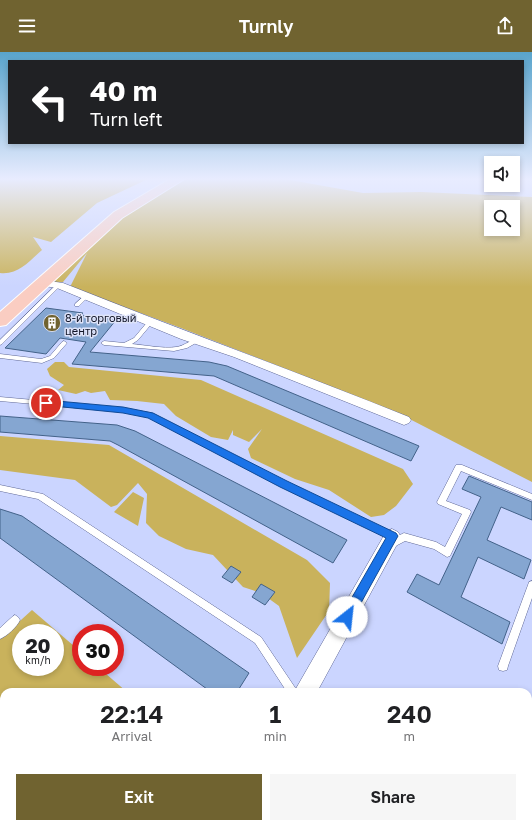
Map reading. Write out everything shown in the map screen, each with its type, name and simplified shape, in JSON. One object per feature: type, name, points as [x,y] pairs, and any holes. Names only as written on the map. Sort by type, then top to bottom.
[{"type":"main road","points":[[46,263],[104,214]]},
{"type":"main road","points":[[0,321],[119,214]]},
{"type":"street","points":[[42,283],[59,285],[404,420]]},
{"type":"street","points":[[307,688],[389,542]]},
{"type":"lane","points":[[0,343],[59,285]]},
{"type":"lane","points":[[77,305],[86,296]]},
{"type":"lane","points":[[124,345],[136,339],[150,321]]},
{"type":"lane","points":[[104,343],[174,349],[186,347],[198,340]]},
{"type":"lane","points":[[0,356],[42,361],[52,357],[64,343]]},
{"type":"lane","points":[[0,399],[123,410],[150,415],[276,480],[389,542],[404,537],[436,546],[447,553],[467,512],[441,502],[460,466],[532,498]]},
{"type":"lane","points":[[0,488],[40,496],[258,640],[290,688]]},
{"type":"lane","points":[[503,666],[532,584]]},
{"type":"lane","points":[[0,634],[14,620]]},
{"type":"shaded area","points":[[0,214],[84,214],[51,242],[33,237],[42,250],[18,270],[0,273]]},
{"type":"shaded area","points":[[127,214],[484,214],[484,236],[520,236],[520,214],[532,214],[532,482],[396,412],[181,328],[70,287],[87,253],[63,282],[53,284],[53,282],[105,231]]},
{"type":"shaded area","points":[[55,362],[64,362],[69,367],[201,380],[403,469],[413,484],[396,506],[384,515],[371,517],[329,490],[295,479],[251,458],[248,449],[262,429],[249,442],[233,435],[233,430],[228,440],[211,437],[176,416],[164,404],[110,400],[105,391],[91,393],[85,391],[76,394],[58,390],[64,385],[50,376],[47,369]]},
{"type":"shaded area","points":[[0,436],[109,445],[307,560],[330,583],[329,611],[297,658],[279,606],[261,593],[243,587],[213,555],[186,549],[159,536],[146,523],[147,494],[138,483],[117,505],[111,507],[75,480],[0,470]]},
{"type":"shaded area","points":[[133,492],[144,498],[138,526],[114,512]]},
{"type":"shaded area","points":[[32,610],[48,624],[17,624]]},
{"type":"shaded area","points":[[12,628],[12,676],[64,676],[64,637],[72,644],[72,676],[108,676],[122,688],[0,688],[0,639]]},
{"type":"building","points":[[46,308],[83,313],[81,315],[116,320],[90,352],[209,362],[227,366],[419,446],[411,461],[214,376],[72,364],[86,342],[60,338],[46,354],[5,348]]},
{"type":"building","points":[[0,416],[117,425],[135,431],[347,540],[333,563],[110,441],[0,432]]},
{"type":"building","points":[[469,476],[532,502],[532,520],[501,507],[487,540],[531,560],[524,579],[478,557],[461,597],[510,622],[502,644],[407,592],[417,574],[439,585],[481,497],[462,489]]},
{"type":"building","points":[[0,509],[22,516],[249,673],[240,688],[206,688],[124,629],[124,624],[118,624],[0,538]]},
{"type":"building","points":[[231,566],[241,572],[232,583],[222,577]]},
{"type":"building","points":[[261,584],[275,592],[265,605],[252,597]]},
{"type":"place","name":"8-й торговый центр","points":[[52,323]]},
{"type":"route","points":[[46,403],[123,410],[150,415],[283,484],[392,536],[347,617]]}]
